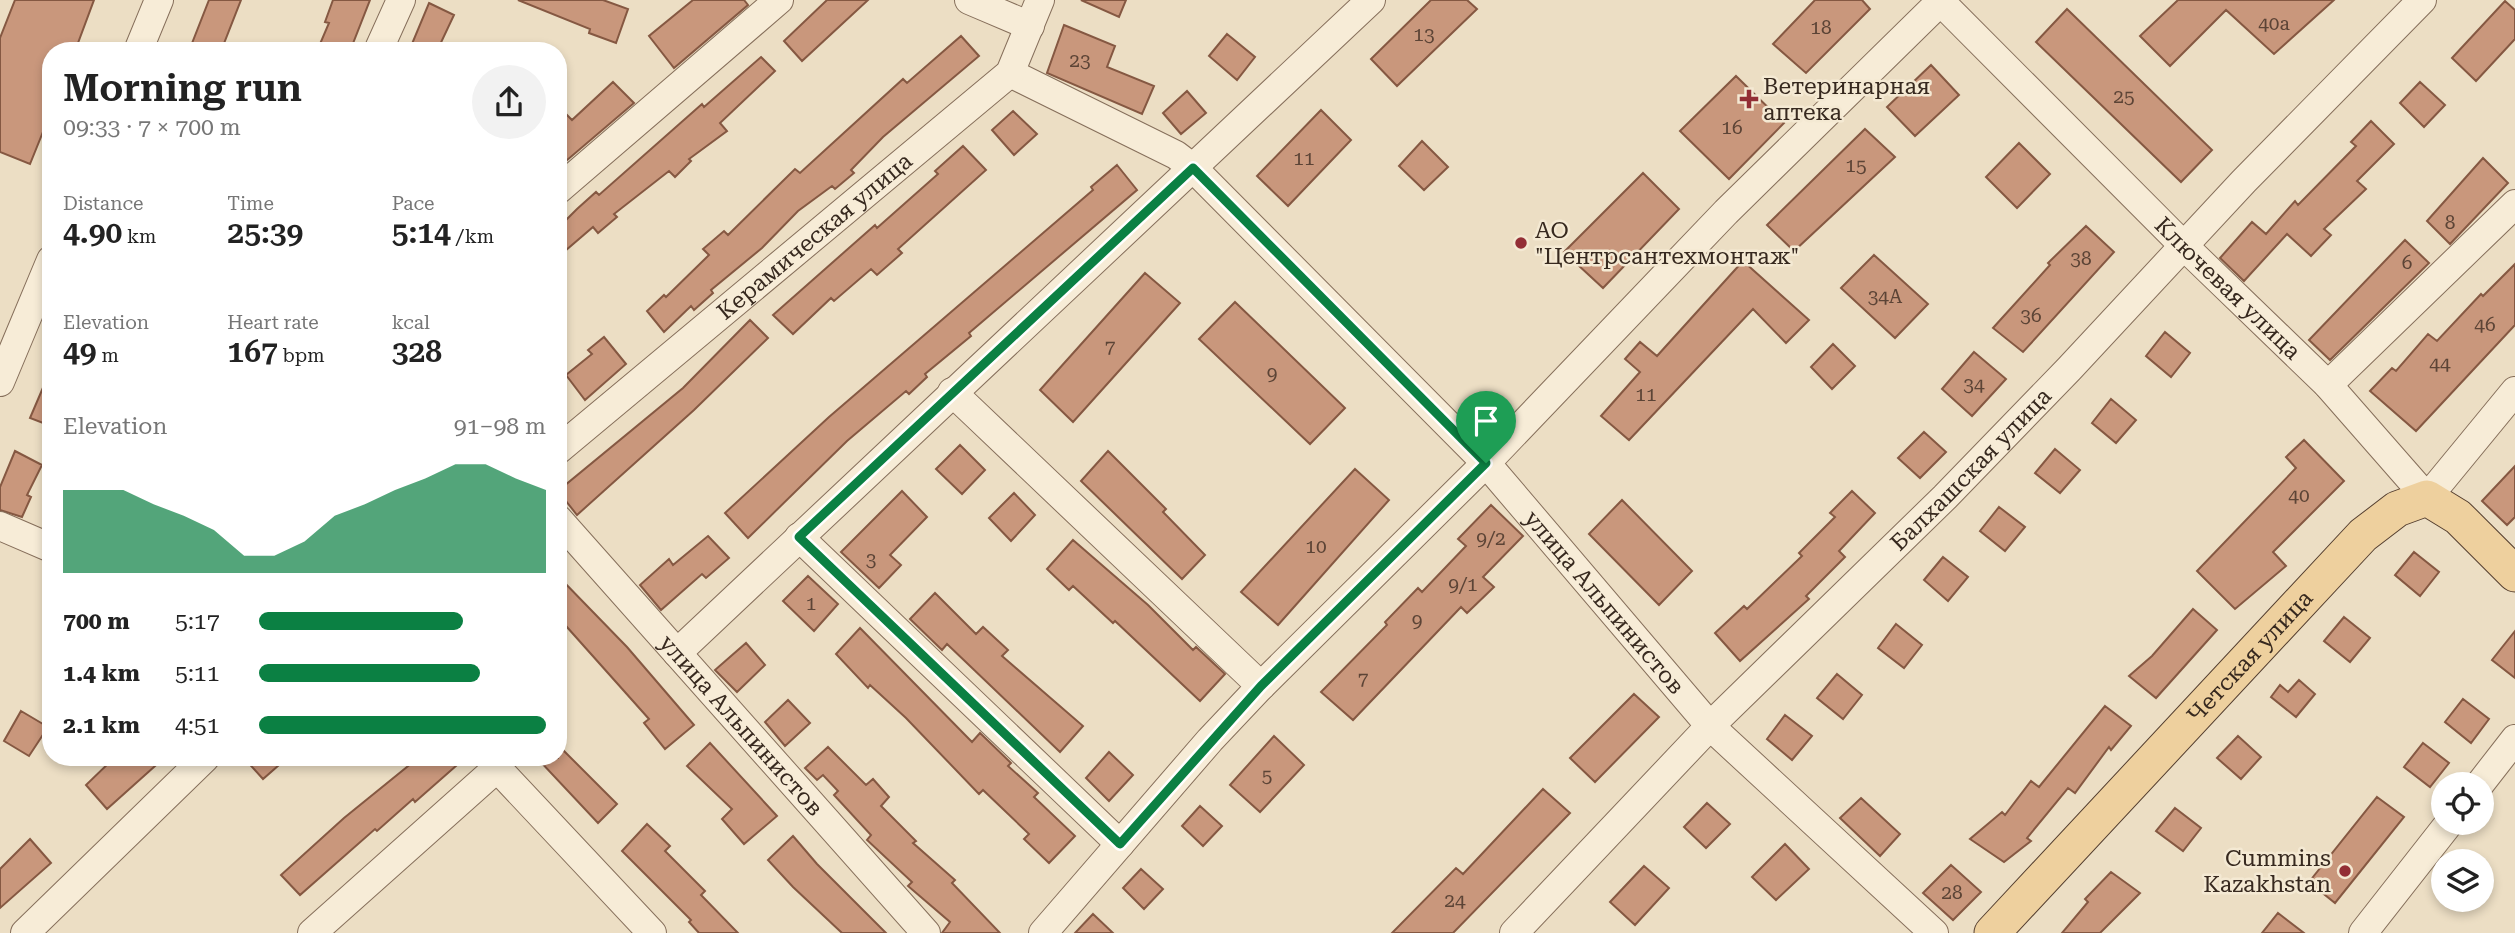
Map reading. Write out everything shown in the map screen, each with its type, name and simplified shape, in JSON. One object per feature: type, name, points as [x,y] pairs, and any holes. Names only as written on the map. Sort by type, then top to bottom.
[{"type":"main road","name":"Ключевая улица","points":[[2427,498],[2458,517],[2515,574]]},
{"type":"main road","name":"Четская улица","points":[[1992,933],[2363,535],[2397,509],[2427,498]]},
{"type":"street","points":[[142,42],[159,0]]},
{"type":"street","points":[[381,42],[401,0]]},
{"type":"street","points":[[567,182],[779,0]]},
{"type":"street","points":[[969,0],[1030,26]]},
{"type":"street","name":"Керамическая улица","points":[[567,442],[1010,73],[1041,0]]},
{"type":"street","points":[[677,653],[1371,0]]},
{"type":"street","points":[[1043,933],[1261,686],[1486,463],[1726,212],[1941,0]]},
{"type":"street","name":"Ключевая улица","points":[[1941,0],[2185,247],[2328,385],[2427,498]]},
{"type":"street","name":"Балхашская улица","points":[[1514,933],[1710,726],[1945,496],[2421,0]]},
{"type":"street","name":"улица Альпинистов","points":[[1010,73],[1176,155],[1193,168],[1486,463],[1710,726],[1934,933]]},
{"type":"street","points":[[2328,385],[2515,204]]},
{"type":"street","points":[[0,382],[42,282]]},
{"type":"street","name":"Четская улица","points":[[2427,498],[2515,391]]},
{"type":"street","points":[[952,392],[1261,686]]},
{"type":"street","points":[[0,526],[42,544]]},
{"type":"street","name":"улица Альпинистов","points":[[567,529],[926,933]]},
{"type":"street","points":[[799,537],[1120,844]]},
{"type":"street","points":[[2489,772],[2515,739]]},
{"type":"street","points":[[25,933],[197,766]]},
{"type":"street","points":[[312,933],[497,768],[652,933]]},
{"type":"street","points":[[2363,933],[2439,835]]},
{"type":"building","points":[[15,0],[94,0],[78,42],[42,42],[42,134],[30,164],[0,152],[0,38]]},
{"type":"building","points":[[209,0],[241,0],[225,42],[193,42]]},
{"type":"building","points":[[333,0],[370,0],[354,42],[321,42],[329,23],[325,22]]},
{"type":"building","points":[[518,0],[603,0],[628,9],[616,43],[589,33],[590,29]]},
{"type":"building","points":[[693,0],[744,0],[748,5],[674,68],[649,36]]},
{"type":"building","points":[[827,0],[868,0],[802,61],[784,41]]},
{"type":"building","points":[[1081,0],[1126,0],[1119,17]]},
{"type":"building","points":[[1431,0],[1467,0],[1477,9],[1397,86],[1371,59]]},
{"type":"building","points":[[1815,0],[1862,0],[1870,9],[1806,73],[1773,44]]},
{"type":"building","points":[[2178,0],[2334,0],[2274,54],[2226,10],[2170,66],[2140,36]]},
{"type":"building","points":[[2505,1],[2515,10],[2515,39],[2476,81],[2452,58]]},
{"type":"building","points":[[429,3],[454,15],[441,42],[413,42]]},
{"type":"building","points":[[2067,9],[2212,150],[2181,182],[2036,42]]},
{"type":"building","points":[[1064,25],[1115,46],[1107,67],[1154,86],[1142,114],[1047,73]]},
{"type":"building","points":[[1227,34],[1255,57],[1237,80],[1209,56]]},
{"type":"building","points":[[961,36],[979,56],[883,137],[851,170],[854,173],[835,189],[832,186],[798,211],[762,248],[711,290],[713,293],[694,310],[691,306],[664,332],[647,311],[664,295],[666,297],[709,255],[703,249],[724,231],[728,235],[795,169],[800,173],[903,79],[907,83]]},
{"type":"building","points":[[761,57],[775,71],[720,123],[727,131],[689,159],[691,161],[675,177],[669,171],[614,214],[617,217],[598,233],[593,227],[567,249],[567,219],[596,192],[599,195],[702,104],[704,107]]},
{"type":"building","points":[[1931,65],[1959,95],[1915,136],[1887,107]]},
{"type":"building","points":[[1736,76],[1784,123],[1729,179],[1680,131]]},
{"type":"building","points":[[613,82],[634,103],[567,160],[567,115],[572,120]]},
{"type":"building","points":[[2420,82],[2445,105],[2424,127],[2400,103]]},
{"type":"building","points":[[1187,91],[1206,113],[1181,134],[1163,113]]},
{"type":"building","points":[[1321,110],[1351,140],[1288,206],[1257,176]]},
{"type":"building","points":[[1013,111],[1037,134],[1014,155],[992,130]]},
{"type":"building","points":[[2371,121],[2394,144],[2357,181],[2366,189],[2324,229],[2331,235],[2311,256],[2287,234],[2244,281],[2220,258],[2252,222],[2266,234],[2295,201],[2298,205],[2356,146],[2351,142]]},
{"type":"building","points":[[1865,129],[1895,157],[1794,251],[1767,225]]},
{"type":"building","points":[[1422,141],[1448,167],[1424,190],[1399,166]]},
{"type":"building","points":[[2019,143],[2050,174],[2017,208],[1986,177]]},
{"type":"building","points":[[963,146],[986,170],[898,249],[902,253],[877,275],[871,269],[834,301],[831,298],[793,334],[773,315],[875,225],[877,228],[938,174],[935,171]]},
{"type":"building","points":[[2483,158],[2508,183],[2450,244],[2427,221]]},
{"type":"building","points":[[1117,165],[1137,190],[969,333],[971,336],[925,374],[927,377],[909,394],[906,391],[847,441],[748,538],[725,513],[829,417],[1093,190],[1091,187]]},
{"type":"building","points":[[1643,173],[1679,209],[1603,288],[1564,252]]},
{"type":"building","points":[[2086,226],[2114,252],[2023,352],[1993,328],[2050,265],[2048,263]]},
{"type":"building","points":[[2405,240],[2429,263],[2330,360],[2309,340]]},
{"type":"building","points":[[1874,255],[1928,304],[1895,338],[1841,288]]},
{"type":"building","points":[[1743,261],[1809,320],[1786,343],[1753,309],[1629,440],[1601,416],[1640,372],[1625,359],[1640,342],[1657,356]]},
{"type":"building","points":[[2515,264],[2515,325],[2416,431],[2370,391],[2392,368],[2396,371],[2428,334],[2437,341],[2481,294],[2483,296]]},
{"type":"building","points":[[1145,273],[1180,303],[1073,422],[1040,390]]},
{"type":"building","points":[[1235,302],[1345,408],[1310,444],[1199,339]]},
{"type":"building","points":[[750,320],[768,338],[694,410],[577,515],[567,502],[567,484],[683,388]]},
{"type":"building","points":[[2165,332],[2190,353],[2171,377],[2146,356]]},
{"type":"building","points":[[604,337],[626,364],[585,400],[567,374],[592,354],[588,350]]},
{"type":"building","points":[[1833,344],[1855,366],[1832,389],[1811,367]]},
{"type":"building","points":[[1974,352],[2006,379],[1972,416],[1942,389]]},
{"type":"building","points":[[42,390],[42,423],[30,418]]},
{"type":"building","points":[[2111,399],[2136,420],[2116,443],[2092,423]]},
{"type":"building","points":[[1924,432],[1946,452],[1920,478],[1898,458]]},
{"type":"building","points":[[2304,440],[2344,481],[2273,552],[2286,566],[2235,609],[2197,571],[2296,468],[2286,457]]},
{"type":"building","points":[[960,445],[985,470],[962,494],[936,469]]},
{"type":"building","points":[[2055,449],[2080,470],[2060,493],[2035,473]]},
{"type":"building","points":[[15,451],[42,465],[27,495],[31,497],[22,517],[0,510],[0,487]]},
{"type":"building","points":[[1108,451],[1166,509],[1163,512],[1205,555],[1182,579],[1081,481]]},
{"type":"building","points":[[2515,466],[2515,517],[2507,525],[2482,501]]},
{"type":"building","points":[[1355,469],[1389,500],[1278,625],[1241,592]]},
{"type":"building","points":[[902,491],[927,517],[890,555],[901,565],[879,588],[841,552]]},
{"type":"building","points":[[1852,491],[1875,513],[1839,551],[1845,557],[1806,596],[1809,599],[1740,661],[1715,633],[1744,606],[1747,609],[1802,556],[1799,553],[1835,517],[1830,513]]},
{"type":"building","points":[[1014,493],[1035,515],[1011,541],[989,518]]},
{"type":"building","points":[[1622,500],[1692,571],[1659,605],[1589,534]]},
{"type":"building","points":[[1491,505],[1523,536],[1483,577],[1494,587],[1467,613],[1461,607],[1353,720],[1321,692],[1387,625],[1385,622],[1418,588],[1422,592],[1466,546],[1458,539]]},
{"type":"building","points":[[1999,507],[2025,527],[2005,551],[1980,531]]},
{"type":"building","points":[[708,536],[729,558],[706,578],[702,574],[661,610],[640,585],[669,559],[673,565]]},
{"type":"building","points":[[1073,540],[1148,605],[1193,650],[1196,647],[1225,674],[1200,701],[1115,621],[1113,623],[1073,586],[1069,590],[1047,569]]},
{"type":"building","points":[[2414,552],[2439,572],[2420,596],[2395,575]]},
{"type":"building","points":[[1943,557],[1968,577],[1948,601],[1924,580]]},
{"type":"building","points":[[808,576],[838,604],[814,631],[783,601]]},
{"type":"building","points":[[567,585],[627,647],[694,725],[665,749],[644,723],[649,719],[567,627]]},
{"type":"building","points":[[935,593],[976,634],[983,627],[1008,650],[1002,656],[1083,726],[1060,752],[947,644],[942,650],[910,619]]},
{"type":"building","points":[[2193,609],[2217,630],[2156,698],[2129,676],[2152,656]]},
{"type":"building","points":[[2344,617],[2370,638],[2350,662],[2324,641]]},
{"type":"building","points":[[1896,624],[1922,645],[1904,668],[1878,648]]},
{"type":"building","points":[[860,628],[972,742],[980,733],[1011,763],[1008,766],[1038,793],[1034,797],[1075,836],[1049,863],[1024,839],[1029,834],[983,790],[979,794],[906,718],[870,685],[868,688],[836,654]]},
{"type":"building","points":[[2515,631],[2515,678],[2492,660]]},
{"type":"building","points":[[746,643],[765,665],[737,692],[715,670]]},
{"type":"building","points":[[1837,674],[1862,695],[1843,719],[1817,698]]},
{"type":"building","points":[[2299,680],[2315,694],[2296,717],[2271,697],[2280,685],[2288,692]]},
{"type":"building","points":[[1634,694],[1659,717],[1595,782],[1570,758]]},
{"type":"building","points":[[2463,699],[2489,719],[2471,743],[2445,722]]},
{"type":"building","points":[[788,700],[810,723],[785,746],[765,722]]},
{"type":"building","points":[[2105,706],[2131,726],[2111,750],[2109,747],[2075,793],[2068,788],[2027,838],[2031,841],[2004,862],[1970,839],[2002,812],[2005,815],[2031,781],[2039,787]]},
{"type":"building","points":[[21,711],[42,723],[42,736],[29,756],[4,741]]},
{"type":"building","points":[[1785,715],[1812,736],[1792,760],[1767,739]]},
{"type":"building","points":[[1274,736],[1304,765],[1260,812],[1230,785]]},
{"type":"building","points":[[2238,736],[2261,757],[2241,779],[2217,758]]},
{"type":"building","points":[[710,743],[777,816],[744,844],[722,819],[732,809],[687,766]]},
{"type":"building","points":[[2423,743],[2449,763],[2442,772],[2431,772],[2430,787],[2404,767]]},
{"type":"building","points":[[828,747],[866,785],[873,779],[889,797],[881,806],[916,841],[913,843],[955,880],[952,883],[1000,933],[942,933],[950,922],[908,886],[912,882],[867,840],[871,835],[834,795],[838,791],[823,775],[817,780],[805,768]]},
{"type":"building","points":[[1109,752],[1133,775],[1109,801],[1086,778]]},
{"type":"building","points":[[567,754],[617,804],[598,823],[545,766],[567,766]]},
{"type":"building","points":[[106,766],[155,766],[107,809],[86,785]]},
{"type":"building","points":[[251,766],[278,766],[263,779]]},
{"type":"building","points":[[408,766],[456,766],[415,802],[413,799],[377,831],[375,829],[300,895],[281,875],[344,818]]},
{"type":"building","points":[[1543,789],[1570,813],[1453,933],[1392,933],[1456,868],[1463,874]]},
{"type":"building","points":[[2377,797],[2404,817],[2335,903],[2309,882]]},
{"type":"building","points":[[1861,798],[1900,834],[1880,856],[1840,818]]},
{"type":"building","points":[[1707,803],[1730,824],[1706,848],[1684,827]]},
{"type":"building","points":[[1200,806],[1222,826],[1203,846],[1182,826]]},
{"type":"building","points":[[2175,808],[2201,828],[2183,851],[2156,831]]},
{"type":"building","points":[[647,824],[670,846],[665,851],[705,891],[701,895],[738,933],[699,933],[689,922],[691,920],[622,851]]},
{"type":"building","points":[[793,836],[886,933],[842,933],[793,887],[768,860]]},
{"type":"building","points":[[30,839],[51,863],[0,908],[0,869]]},
{"type":"building","points":[[1785,844],[1809,869],[1776,900],[1752,877]]},
{"type":"building","points":[[1951,865],[1981,892],[1953,920],[1923,893]]},
{"type":"building","points":[[1644,866],[1669,888],[1635,925],[1610,902]]},
{"type":"building","points":[[1141,869],[1163,889],[1144,909],[1123,888]]},
{"type":"building","points":[[2111,872],[2140,893],[2100,933],[2062,933],[2088,902],[2085,899]]},
{"type":"building","points":[[2278,913],[2304,933],[2262,933]]},
{"type":"building","points":[[1093,914],[1113,933],[1075,933]]},
{"type":"place","name":"Ветеринарная аптека","points":[[1749,99]]},
{"type":"place","name":"АО \"Центрсантехмонтаж\"","points":[[1521,243]]},
{"type":"place","name":"Cummins Kazakhstan","points":[[2345,871]]},
{"type":"route","points":[[1193,168],[1486,463],[1209,740],[1120,844],[799,537],[1193,168]]}]
